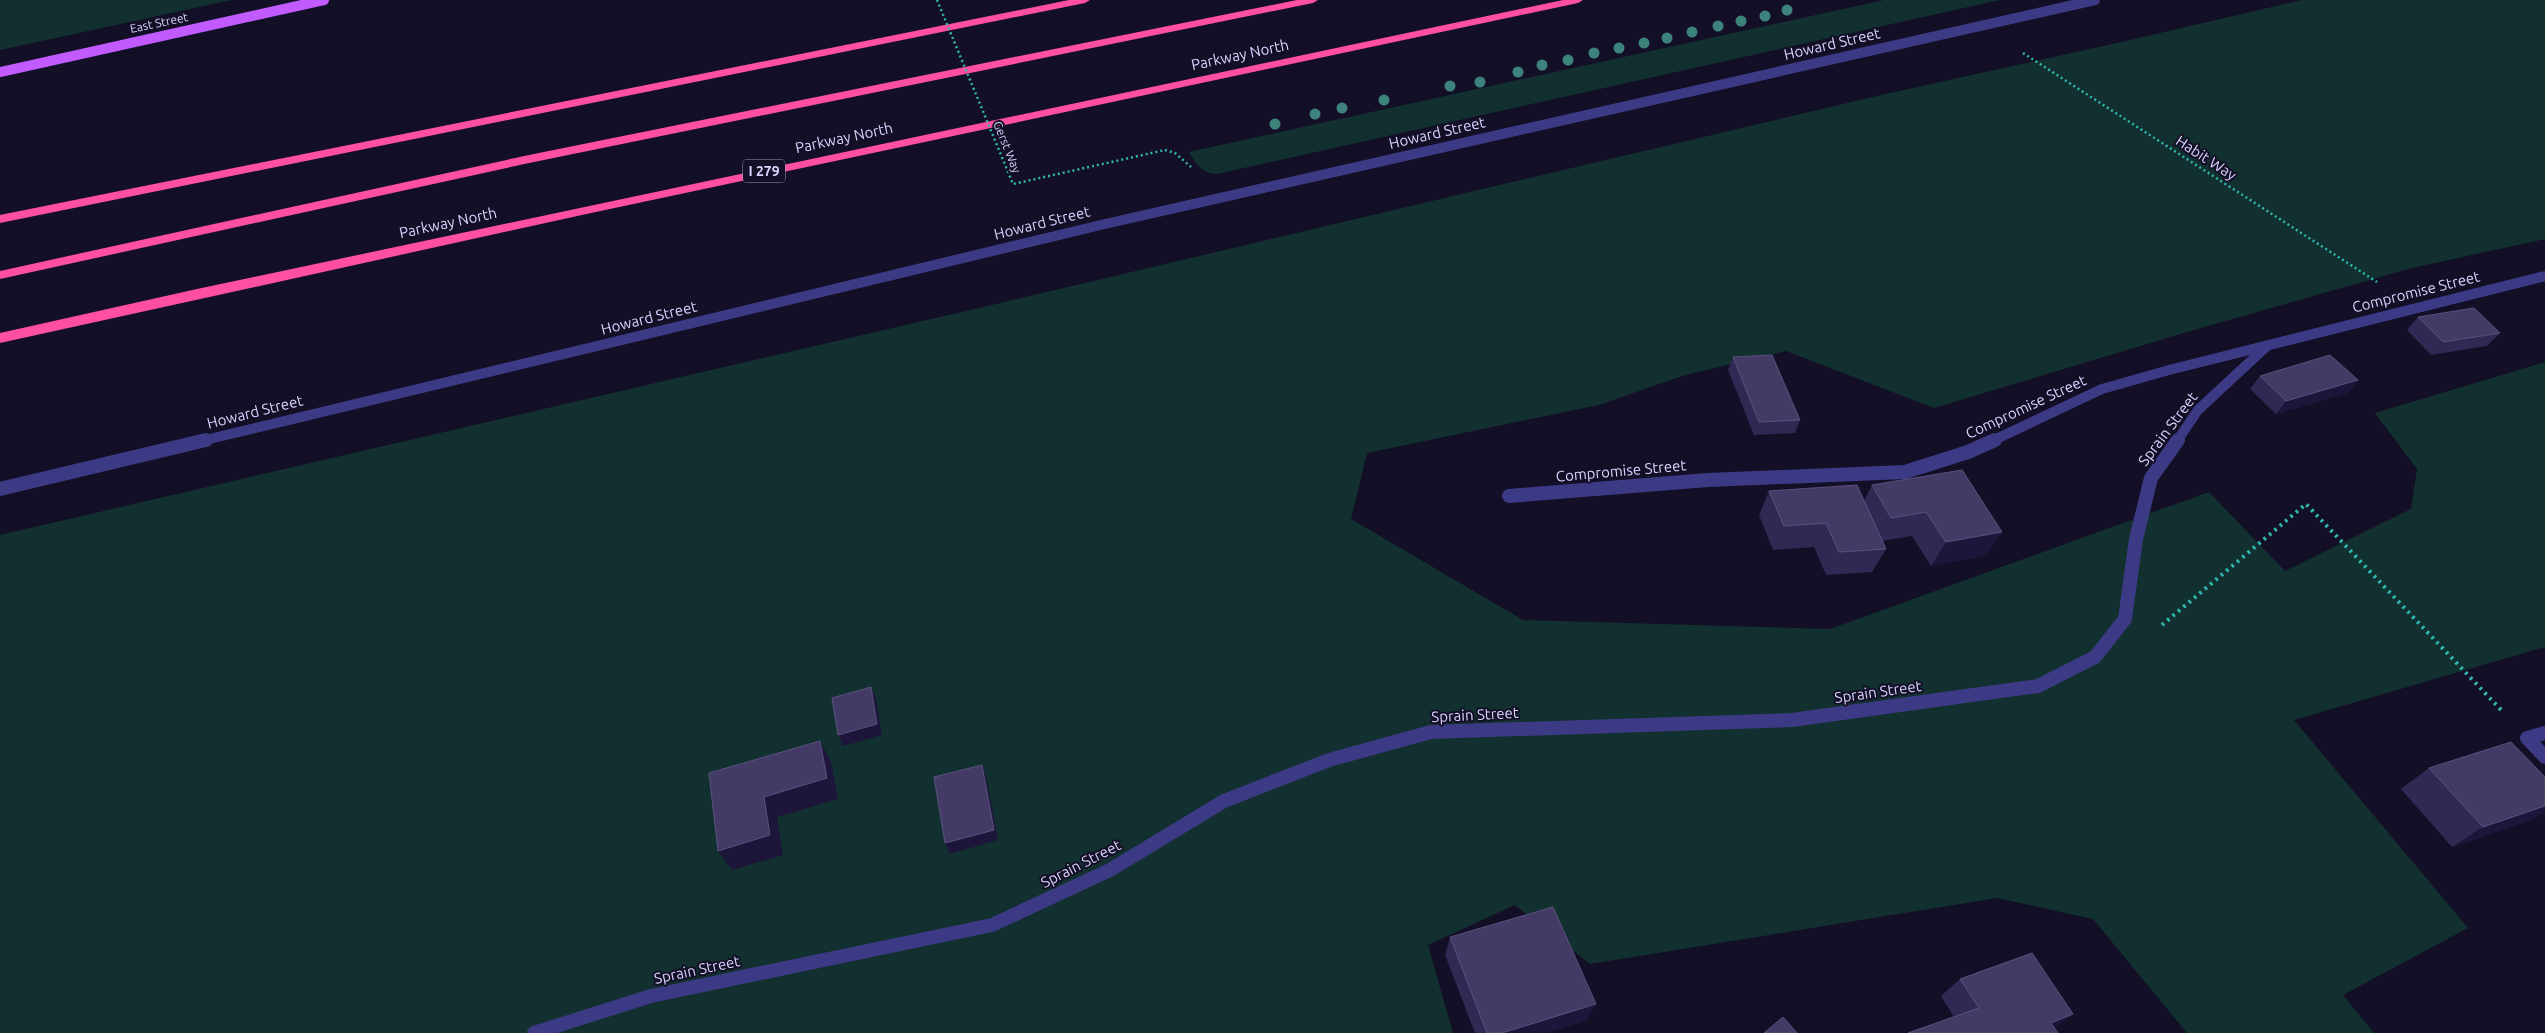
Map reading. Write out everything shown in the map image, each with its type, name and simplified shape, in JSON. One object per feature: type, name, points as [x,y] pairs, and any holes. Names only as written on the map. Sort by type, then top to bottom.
[{"type":"highway","points":[[1010,15],[1076,0]]},
{"type":"highway","points":[[0,219],[1085,0]]},
{"type":"highway","points":[[0,275],[530,159],[1313,0]]},
{"type":"highway","name":"Parkway North","points":[[0,338],[590,209],[1578,0]]},
{"type":"main road","name":"East Street","points":[[0,72],[324,0]]},
{"type":"street","name":"Howard Street","points":[[0,489],[1105,224],[2095,0]]},
{"type":"street","name":"Compromise Street","points":[[1509,496],[1708,480],[1905,472],[1968,452],[2102,389],[2169,370],[2545,276]]},
{"type":"street","name":"Sprain Street","points":[[534,1033],[650,996],[992,925],[1110,870],[1224,801],[1329,760],[1431,732],[1792,720],[2038,686],[2095,657],[2125,620],[2136,538],[2151,478],[2198,410],[2267,346]]},
{"type":"street","points":[[2545,733],[2527,738],[2545,757]]},
{"type":"path","name":"Gerst Way","points":[[937,0],[1013,184],[1165,150]]},
{"type":"path","name":"Habit Way","points":[[1981,26],[2419,309]]},
{"type":"path","points":[[2116,631],[2147,637],[2306,504],[2527,738]]},
{"type":"green space","points":[[0,0],[232,0],[0,50]]},
{"type":"green space","points":[[1884,0],[2000,0],[1217,174],[1203,170],[1189,152]]},
{"type":"green space","points":[[2302,0],[2545,0],[2545,239],[2412,268],[2187,332],[1934,408],[1786,351],[1685,375],[1599,405],[1367,453],[1351,519],[1523,620],[1830,629],[2209,492],[2285,571],[2411,509],[2417,469],[2375,413],[2545,362],[2545,647],[2294,720],[2468,928],[2343,995],[2374,1033],[2187,1033],[2093,919],[1997,898],[1590,964],[1515,905],[1428,945],[1453,1033],[0,1033],[0,535],[996,304],[1877,96]]},
{"type":"building","points":[[2474,308],[2500,333],[2443,342],[2418,317]]},
{"type":"building","points":[[1772,355],[1800,420],[1759,422],[1733,357]]},
{"type":"building","points":[[2330,355],[2358,380],[2286,401],[2260,376]]},
{"type":"building","points":[[1962,470],[2002,532],[1946,542],[1926,512],[1891,518],[1872,485]]},
{"type":"building","points":[[1857,485],[1886,549],[1839,552],[1826,523],[1784,526],[1769,491]]},
{"type":"building","points":[[871,687],[877,724],[838,735],[832,698]]},
{"type":"building","points":[[820,741],[827,778],[764,797],[770,835],[718,851],[709,773]]},
{"type":"building","points":[[2511,742],[2545,777],[2545,806],[2483,827],[2429,768]]},
{"type":"building","points":[[982,765],[994,830],[945,843],[934,777]]},
{"type":"building","points":[[1553,907],[1596,1004],[1502,1033],[1487,1033],[1450,937]]},
{"type":"building","points":[[2032,953],[2073,1014],[2051,1023],[2058,1033],[1908,1033],[1979,1008],[1960,979]]},
{"type":"building","points":[[1783,1017],[1797,1033],[1764,1033]]}]
